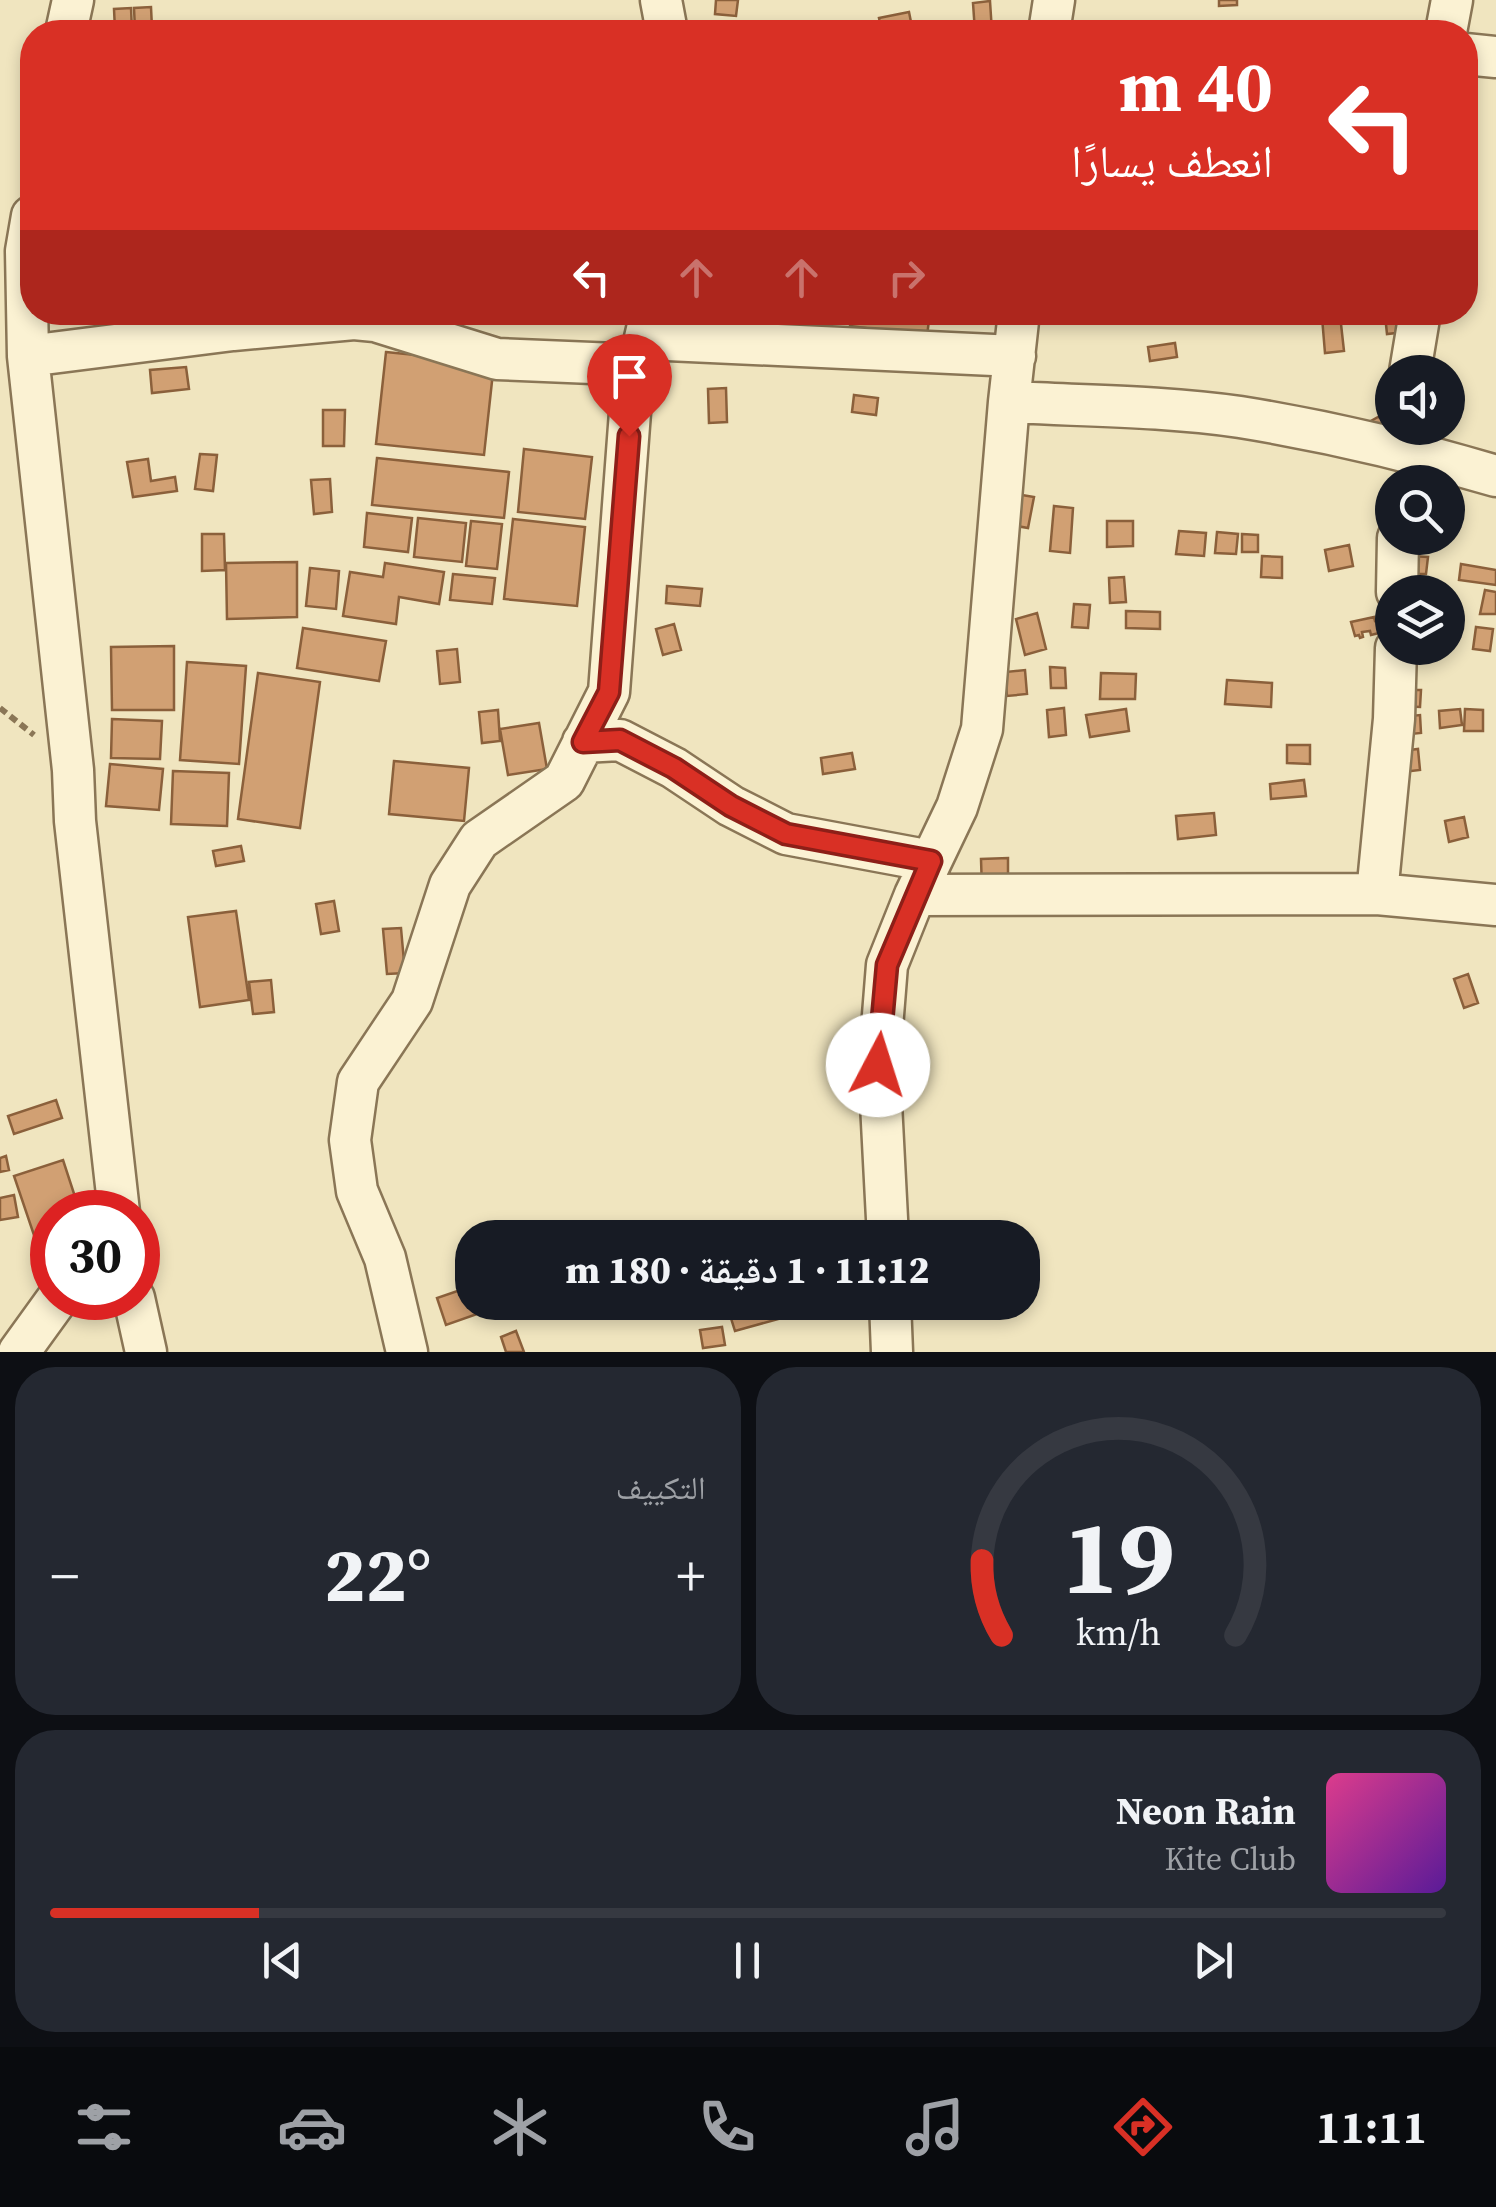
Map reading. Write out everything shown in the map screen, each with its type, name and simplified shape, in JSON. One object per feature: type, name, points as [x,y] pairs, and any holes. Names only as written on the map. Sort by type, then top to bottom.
[{"type":"street","points":[[27,325],[74,770],[75,821],[117,1190]]},
{"type":"street","points":[[28,356],[293,325]]},
{"type":"street","points":[[388,325],[497,359],[646,339],[1014,356]]},
{"type":"street","points":[[887,1220],[878,1065],[887,965],[957,807],[982,728],[1018,325]]},
{"type":"street","points":[[1413,355],[1418,325]]},
{"type":"street","points":[[408,1352],[385,1258],[358,1191],[350,1140],[358,1082],[412,1000],[450,885],[479,840],[564,781],[609,692],[632,399],[646,339]]},
{"type":"street","points":[[1009,402],[1226,416],[1496,476]]},
{"type":"street","points":[[1377,894],[1396,665]]},
{"type":"street","points":[[583,742],[620,740],[786,834],[923,878],[1377,894],[1496,904]]},
{"type":"street","points":[[105,1190],[109,1132]]},
{"type":"street","points":[[19,1352],[42,1320]]},
{"type":"street","points":[[139,1320],[146,1352]]},
{"type":"street","points":[[891,1320],[892,1352]]},
{"type":"building","points":[[716,0],[738,0],[736,16],[715,14]]},
{"type":"building","points":[[1219,0],[1237,0],[1237,5],[1219,6]]},
{"type":"building","points":[[990,1],[991,20],[974,20],[973,3]]},
{"type":"building","points":[[151,7],[152,20],[135,20],[134,8]]},
{"type":"building","points":[[131,8],[132,20],[115,20],[114,9]]},
{"type":"building","points":[[909,12],[911,20],[879,20]]},
{"type":"building","points":[[850,325],[928,325],[927,336]]},
{"type":"building","points":[[1323,325],[1341,325],[1344,351],[1325,353]]},
{"type":"building","points":[[1386,325],[1412,325],[1414,331],[1387,334]]},
{"type":"building","points":[[1175,343],[1177,357],[1150,361],[1148,347]]},
{"type":"building","points":[[386,352],[494,363],[484,455],[376,444]]},
{"type":"building","points":[[186,367],[189,389],[152,393],[150,370]]},
{"type":"building","points":[[726,388],[727,422],[709,423],[708,389]]},
{"type":"building","points":[[854,395],[878,398],[876,415],[852,412]]},
{"type":"building","points":[[323,410],[345,410],[344,446],[323,446]]},
{"type":"building","points":[[1375,419],[1375,440],[1366,439],[1369,422]]},
{"type":"building","points":[[524,449],[592,457],[585,519],[518,512]]},
{"type":"building","points":[[200,454],[217,455],[213,491],[195,489]]},
{"type":"building","points":[[377,458],[509,472],[504,518],[372,505]]},
{"type":"building","points":[[148,459],[151,481],[175,477],[177,491],[133,497],[127,462]]},
{"type":"building","points":[[330,479],[332,512],[314,514],[311,480]]},
{"type":"building","points":[[1016,494],[1034,497],[1028,528],[1011,525]]},
{"type":"building","points":[[1054,506],[1073,508],[1070,553],[1050,551]]},
{"type":"building","points":[[367,513],[412,518],[408,552],[364,547]]},
{"type":"building","points":[[418,518],[466,523],[462,562],[414,557]]},
{"type":"building","points":[[513,519],[585,527],[577,606],[504,599]]},
{"type":"building","points":[[471,521],[502,524],[497,569],[466,566]]},
{"type":"building","points":[[1107,521],[1133,521],[1133,546],[1107,547]]},
{"type":"building","points":[[1179,531],[1206,533],[1204,556],[1176,554]]},
{"type":"building","points":[[1217,532],[1238,534],[1236,554],[1215,553]]},
{"type":"building","points":[[202,534],[224,534],[225,570],[202,571]]},
{"type":"building","points":[[1242,534],[1258,535],[1258,552],[1242,552]]},
{"type":"building","points":[[1349,545],[1353,566],[1329,571],[1325,550]]},
{"type":"building","points":[[1262,556],[1282,557],[1282,578],[1261,577]]},
{"type":"building","points":[[1411,556],[1428,557],[1426,574],[1409,574]]},
{"type":"building","points":[[297,562],[297,617],[227,619],[226,563]]},
{"type":"building","points":[[385,563],[444,572],[439,604],[399,597],[396,624],[343,616],[350,572],[383,577]]},
{"type":"building","points":[[1461,564],[1496,570],[1496,585],[1465,581],[1465,575],[1460,575]]},
{"type":"building","points":[[310,568],[339,571],[336,609],[306,606]]},
{"type":"building","points":[[453,574],[495,578],[492,604],[450,600]]},
{"type":"building","points":[[1124,577],[1126,602],[1110,603],[1109,578]]},
{"type":"building","points":[[667,586],[702,589],[700,606],[666,603]]},
{"type":"building","points":[[1485,590],[1496,592],[1496,614],[1480,614]]},
{"type":"building","points":[[1074,604],[1090,605],[1088,628],[1072,627]]},
{"type":"building","points":[[1126,611],[1160,612],[1160,629],[1126,628]]},
{"type":"building","points":[[1037,613],[1046,649],[1025,655],[1016,619]]},
{"type":"building","points":[[1374,617],[1375,634],[1370,631],[1362,632],[1360,638],[1355,636],[1351,622]]},
{"type":"building","points":[[674,624],[681,650],[663,655],[656,629]]},
{"type":"building","points":[[1476,627],[1493,629],[1490,651],[1473,649]]},
{"type":"building","points":[[303,628],[386,641],[379,681],[297,668]]},
{"type":"building","points":[[174,646],[174,710],[112,710],[111,647]]},
{"type":"building","points":[[457,649],[460,682],[440,684],[437,651]]},
{"type":"building","points":[[187,662],[246,666],[239,764],[180,760]]},
{"type":"building","points":[[1050,667],[1065,668],[1066,688],[1051,688]]},
{"type":"building","points":[[1025,670],[1027,694],[1007,696],[1005,672]]},
{"type":"building","points":[[258,673],[320,682],[300,828],[238,819]]},
{"type":"building","points":[[1101,673],[1136,674],[1135,699],[1100,699]]},
{"type":"building","points":[[1227,680],[1272,683],[1271,707],[1225,704]]},
{"type":"building","points":[[1401,690],[1421,690],[1420,707],[1400,706]]},
{"type":"building","points":[[1064,708],[1066,735],[1049,737],[1047,710]]},
{"type":"building","points":[[1126,709],[1129,731],[1090,737],[1086,715]]},
{"type":"building","points":[[1460,709],[1462,725],[1440,728],[1439,711]]},
{"type":"building","points":[[1465,709],[1483,710],[1483,731],[1464,731]]},
{"type":"building","points":[[498,710],[500,741],[482,743],[479,712]]},
{"type":"building","points":[[1420,715],[1421,733],[1401,735],[1400,717]]},
{"type":"building","points":[[112,719],[162,721],[160,759],[111,758]]},
{"type":"building","points":[[539,723],[547,769],[508,775],[500,729]]},
{"type":"building","points":[[1287,745],[1310,745],[1310,764],[1287,763]]},
{"type":"building","points":[[1418,749],[1420,770],[1402,772],[1401,751]]},
{"type":"building","points":[[852,753],[855,769],[823,774],[821,758]]},
{"type":"building","points":[[394,761],[469,768],[464,821],[389,814]]},
{"type":"building","points":[[110,764],[163,769],[159,810],[106,806]]},
{"type":"building","points":[[173,771],[229,773],[227,826],[171,824]]},
{"type":"building","points":[[1304,780],[1306,796],[1271,799],[1270,784]]},
{"type":"building","points":[[1214,813],[1216,835],[1178,839],[1176,816]]},
{"type":"building","points":[[1464,817],[1468,837],[1449,842],[1445,821]]},
{"type":"building","points":[[241,846],[244,861],[216,866],[213,851]]},
{"type":"building","points":[[1008,858],[1008,889],[982,890],[981,859]]},
{"type":"building","points":[[334,901],[339,931],[321,934],[316,904]]},
{"type":"building","points":[[236,911],[249,1000],[200,1007],[188,917]]},
{"type":"building","points":[[401,928],[405,973],[387,974],[383,929]]},
{"type":"building","points":[[1468,974],[1478,1003],[1464,1008],[1454,979]]},
{"type":"building","points":[[271,980],[274,1012],[253,1014],[249,982]]},
{"type":"building","points":[[56,1100],[62,1118],[14,1134],[8,1116]]},
{"type":"building","points":[[6,1156],[9,1170],[0,1172],[0,1158]]},
{"type":"building","points":[[63,1160],[73,1190],[30,1190],[30,1223],[14,1176]]},
{"type":"building","points":[[14,1195],[18,1217],[0,1220],[0,1198]]},
{"type":"building","points":[[455,1292],[455,1320],[460,1320],[446,1325],[437,1298]]},
{"type":"building","points":[[732,1320],[774,1320],[735,1331]]},
{"type":"building","points":[[722,1327],[725,1345],[703,1348],[700,1330]]},
{"type":"building","points":[[516,1331],[524,1352],[506,1352],[501,1337]]},
{"type":"route","points":[[629,436],[609,692],[583,742],[620,740],[786,834],[931,861],[887,965],[878,1065]]}]
